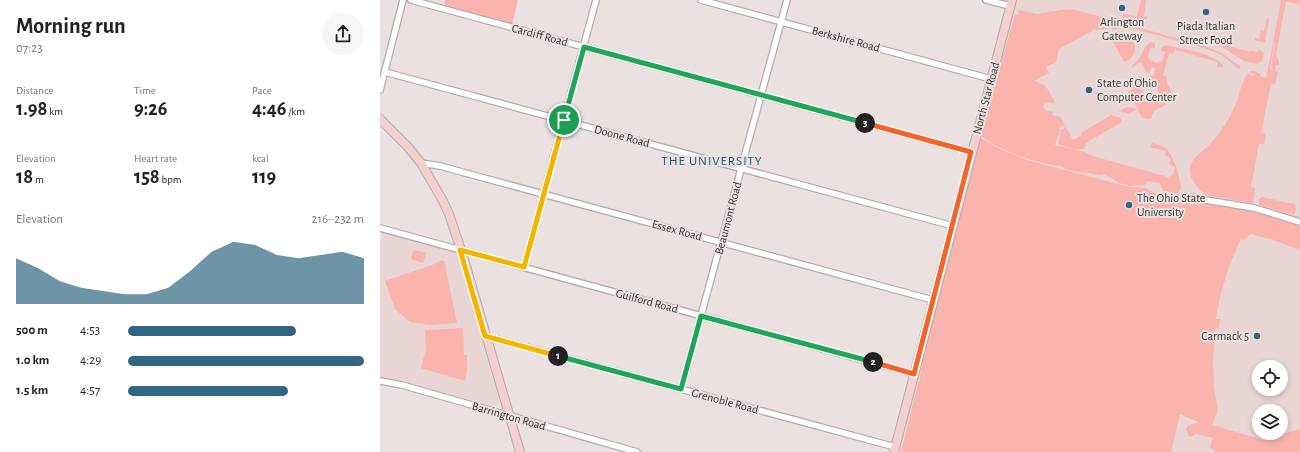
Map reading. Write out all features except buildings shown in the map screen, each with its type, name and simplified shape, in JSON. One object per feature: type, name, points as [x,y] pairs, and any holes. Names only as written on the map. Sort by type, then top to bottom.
[{"type":"street","points":[[380,90],[403,0]]},
{"type":"street","name":"Cardiff Road","points":[[411,0],[971,152]]},
{"type":"street","points":[[524,267],[596,0]]},
{"type":"street","name":"Berkshire Road","points":[[702,0],[991,79]]},
{"type":"street","name":"Beaumont Road","points":[[681,389],[787,0]]},
{"type":"street","points":[[986,0],[1011,3]]},
{"type":"street","points":[[1000,0],[1011,3]]},
{"type":"street","name":"North Star Road","points":[[894,450],[1011,3]]},
{"type":"street","name":"Doone Road","points":[[384,72],[952,226]]},
{"type":"street","points":[[380,119],[396,134],[421,163],[443,201],[453,224],[520,452]]},
{"type":"street","name":"Essex Road","points":[[421,163],[440,166],[933,300]]},
{"type":"street","points":[[1188,197],[1254,208],[1300,222]]},
{"type":"street","name":"Guilford Road","points":[[380,228],[914,374]]},
{"type":"street","name":"Grenoble Road","points":[[485,336],[681,389],[894,450]]},
{"type":"street","name":"Barrington Road","points":[[380,381],[637,452]]},
{"type":"shaded area","points":[[445,0],[518,0],[512,24],[444,6]]},
{"type":"shaded area","name":"The Ohio State University","points":[[1012,0],[1300,0],[1300,452],[894,452]]},
{"type":"shaded area","points":[[1141,0],[1146,0],[1144,17],[1147,16],[1147,18],[1142,22],[1123,17],[1123,14],[1106,9],[1137,17]]},
{"type":"shaded area","points":[[1281,0],[1300,0],[1300,5],[1286,1],[1276,54],[1279,65],[1276,65],[1275,69],[1278,71],[1273,70],[1271,67],[1275,43],[1273,43]]},
{"type":"shaded area","points":[[1068,9],[1208,47],[1221,53],[1241,67],[1239,69],[1220,54],[1210,50],[1135,29],[1120,28],[1113,30],[1112,28],[1096,30],[1094,28],[1092,31],[1059,49],[1056,62],[1046,67],[1049,73],[1034,81],[1045,85],[1056,104],[1048,102],[1045,103],[1043,106],[1045,110],[1053,112],[1052,115],[1060,117],[1065,125],[1059,128],[1060,130],[1055,145],[1085,152],[1096,157],[1168,177],[1173,175],[1175,167],[1169,164],[1171,159],[1165,155],[1166,151],[1150,147],[1152,143],[1162,146],[1170,154],[1177,170],[1181,187],[1178,193],[1171,194],[1164,192],[1159,183],[1147,181],[1145,185],[1129,186],[1119,183],[1105,174],[1101,175],[1067,170],[1060,166],[1050,165],[1021,157],[992,144],[980,135],[1012,15],[1013,14],[987,111],[1015,15],[1018,14],[1019,10],[1037,14]]},
{"type":"shaded area","points":[[1267,18],[1269,19],[1266,43],[1255,40],[1255,38],[1259,39],[1261,30],[1264,31]]},
{"type":"shaded area","points":[[1121,35],[1130,37],[1135,44],[1134,55],[1124,62],[1111,38]]},
{"type":"shaded area","points":[[1215,41],[1217,43],[1250,52],[1251,48],[1251,51],[1257,52],[1259,51],[1257,49],[1262,51],[1264,54],[1262,60],[1257,64],[1244,61],[1211,42]]},
{"type":"shaded area","points":[[1151,42],[1155,43],[1155,48],[1150,48],[1148,58],[1151,61],[1158,63],[1160,61],[1162,62],[1165,52],[1161,50],[1162,47],[1166,45],[1214,58],[1224,67],[1217,67],[1218,62],[1175,50],[1173,54],[1169,53],[1163,75],[1166,76],[1167,83],[1172,94],[1166,104],[1154,111],[1152,118],[1150,119],[1142,118],[1137,109],[1129,114],[1119,111],[1127,107],[1138,109],[1128,92],[1133,89],[1130,84],[1136,80],[1148,101],[1160,95],[1150,77],[1154,74],[1155,68],[1151,67],[1150,72],[1147,73],[1141,62],[1133,67],[1132,66],[1141,56],[1145,47]]},
{"type":"shaded area","points":[[1273,44],[1270,68],[1278,72],[1275,84],[1271,84],[1261,133],[1265,134],[1266,136],[1264,144],[1259,144],[1251,187],[1255,188],[1253,202],[1251,203],[1206,195],[1197,187],[1192,179],[1190,171],[1191,163],[1214,140],[1224,126],[1235,105],[1248,73],[1253,76],[1254,75],[1249,72],[1254,71],[1260,74],[1261,77],[1266,78]]},
{"type":"shaded area","points":[[1111,115],[1121,118],[1122,122],[1086,143],[1085,148],[1068,148],[1058,144],[1061,130],[1066,127],[1073,140],[1082,135],[1081,133]]},
{"type":"shaded area","points":[[979,137],[998,148],[1027,160],[1129,187],[1145,188],[1163,197],[1188,197],[1188,200],[1245,209],[1300,226],[1300,250],[1251,234],[1244,240],[1241,239],[1237,248],[1223,288],[1216,319],[1220,319],[1219,328],[1215,328],[1213,363],[1214,388],[1218,410],[1212,425],[1252,437],[1252,440],[1288,440],[1288,433],[1300,429],[1300,452],[1215,452],[1210,447],[1213,438],[1196,434],[1189,437],[1186,429],[1187,427],[1190,424],[1198,422],[1180,414],[1171,452],[901,452],[921,372],[921,360]]},
{"type":"shaded area","points":[[1262,197],[1294,204],[1296,206],[1295,213],[1293,215],[1259,205],[1259,199]]},
{"type":"shaded area","points":[[383,231],[457,252],[499,400],[496,407],[490,408],[485,404],[401,381],[380,378],[380,248]]},
{"type":"shaded area","points":[[413,250],[426,253],[423,263],[411,259]]},
{"type":"shaded area","points":[[442,260],[445,262],[457,323],[431,325],[410,322],[395,309],[385,281],[432,265]]},
{"type":"shaded area","points":[[463,328],[464,355],[467,355],[467,372],[465,381],[421,368],[426,349],[425,330]]},
{"type":"place","name":"Arlington Gateway","points":[[1122,8]]},
{"type":"place","name":"Piada Italian Street Food","points":[[1206,12]]},
{"type":"place","name":"State of Ohio Computer Center","points":[[1089,90]]},
{"type":"place","name":"The Ohio State University","points":[[1129,205]]},
{"type":"place","name":"Carmack 5","points":[[1257,336]]},
{"type":"district","name":"THE UNIVERSITY","points":[[712,161]]},
{"type":"route","points":[[584,47],[971,152],[914,374],[701,316],[681,389],[485,336],[460,250],[524,267],[564,120],[584,47]]}]
